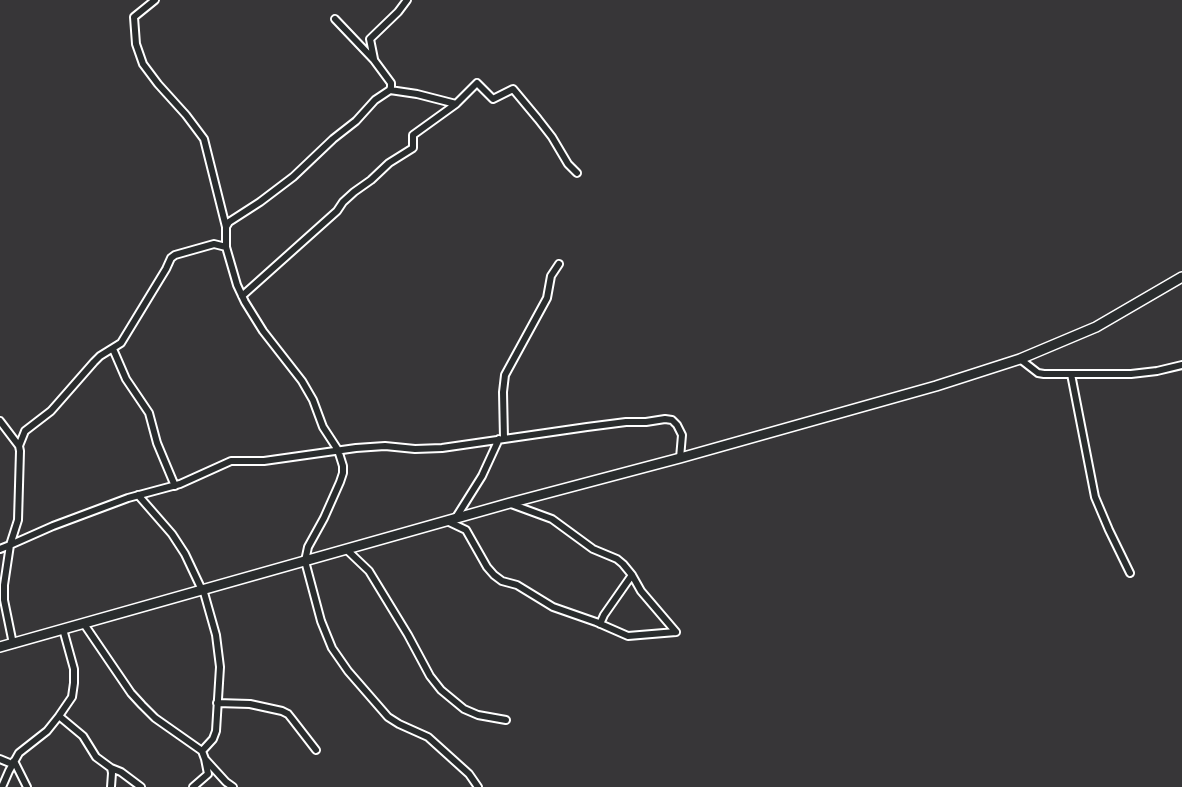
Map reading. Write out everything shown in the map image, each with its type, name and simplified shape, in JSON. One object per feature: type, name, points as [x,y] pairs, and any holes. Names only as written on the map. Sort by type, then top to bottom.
[{"type":"main road","points":[[0,647],[510,503],[680,458],[936,386],[1020,359],[1096,327],[1182,277]]},
{"type":"street","points":[[155,0],[134,17],[136,44],[143,64],[204,139],[226,227],[226,247],[230,265],[242,296],[263,331],[302,382],[323,427],[338,450],[343,466],[344,473],[324,518],[308,547],[305,561],[321,621],[332,648],[348,671],[388,717],[428,737],[469,774],[478,787]]},
{"type":"street","points":[[374,60],[370,40],[398,12],[407,0]]},
{"type":"street","points":[[334,19],[374,60],[391,83],[390,90]]},
{"type":"street","points":[[242,296],[337,211],[343,202],[354,192],[371,180],[389,163],[413,148],[412,135],[456,104],[476,84],[493,99],[513,89],[552,137],[568,164],[577,173]]},
{"type":"street","points":[[226,227],[234,218],[260,202],[293,177],[333,139],[356,121],[375,100],[390,90],[417,94],[456,104]]},
{"type":"street","points":[[13,644],[4,600],[4,585],[10,545],[18,520],[20,485],[18,446],[26,431],[50,411],[100,356],[121,343],[171,258],[175,255],[214,244],[226,247]]},
{"type":"street","points":[[510,503],[552,519],[592,550],[617,560],[632,575],[640,591],[676,632],[628,636],[553,606],[517,585],[502,581],[487,566],[466,530],[451,520],[482,476],[502,439],[505,375],[547,298],[553,272],[559,264]]},
{"type":"street","points":[[113,349],[126,379],[149,413],[156,443],[175,486]]},
{"type":"street","points":[[1020,359],[1038,373],[1131,374],[1157,371],[1182,365]]},
{"type":"street","points":[[1071,374],[1096,497],[1108,530],[1130,573]]},
{"type":"street","points":[[0,548],[53,526],[138,495],[175,486],[231,462],[264,461],[338,450],[385,446],[414,449],[442,448],[626,422],[646,422],[665,419],[672,420],[682,435],[680,458]]},
{"type":"street","points":[[0,421],[18,446]]},
{"type":"street","points":[[138,495],[172,534],[186,554],[202,590],[216,635],[220,653],[220,667],[215,735],[202,751]]},
{"type":"street","points":[[347,550],[369,571],[430,676],[442,690],[464,709],[478,715],[506,720]]},
{"type":"street","points":[[600,624],[604,615],[632,575]]},
{"type":"street","points":[[84,624],[131,694],[155,718],[202,751],[208,774],[193,787]]},
{"type":"street","points":[[2,787],[13,763],[20,753],[40,737],[60,716],[72,697],[74,669],[63,629]]},
{"type":"street","points":[[217,703],[250,704],[288,714],[316,750]]},
{"type":"street","points":[[60,716],[83,736],[96,757],[111,768],[122,772],[141,787]]},
{"type":"street","points":[[205,758],[226,782],[233,787]]},
{"type":"street","points":[[0,759],[13,763],[27,787]]},
{"type":"street","points":[[111,768],[111,787]]}]
